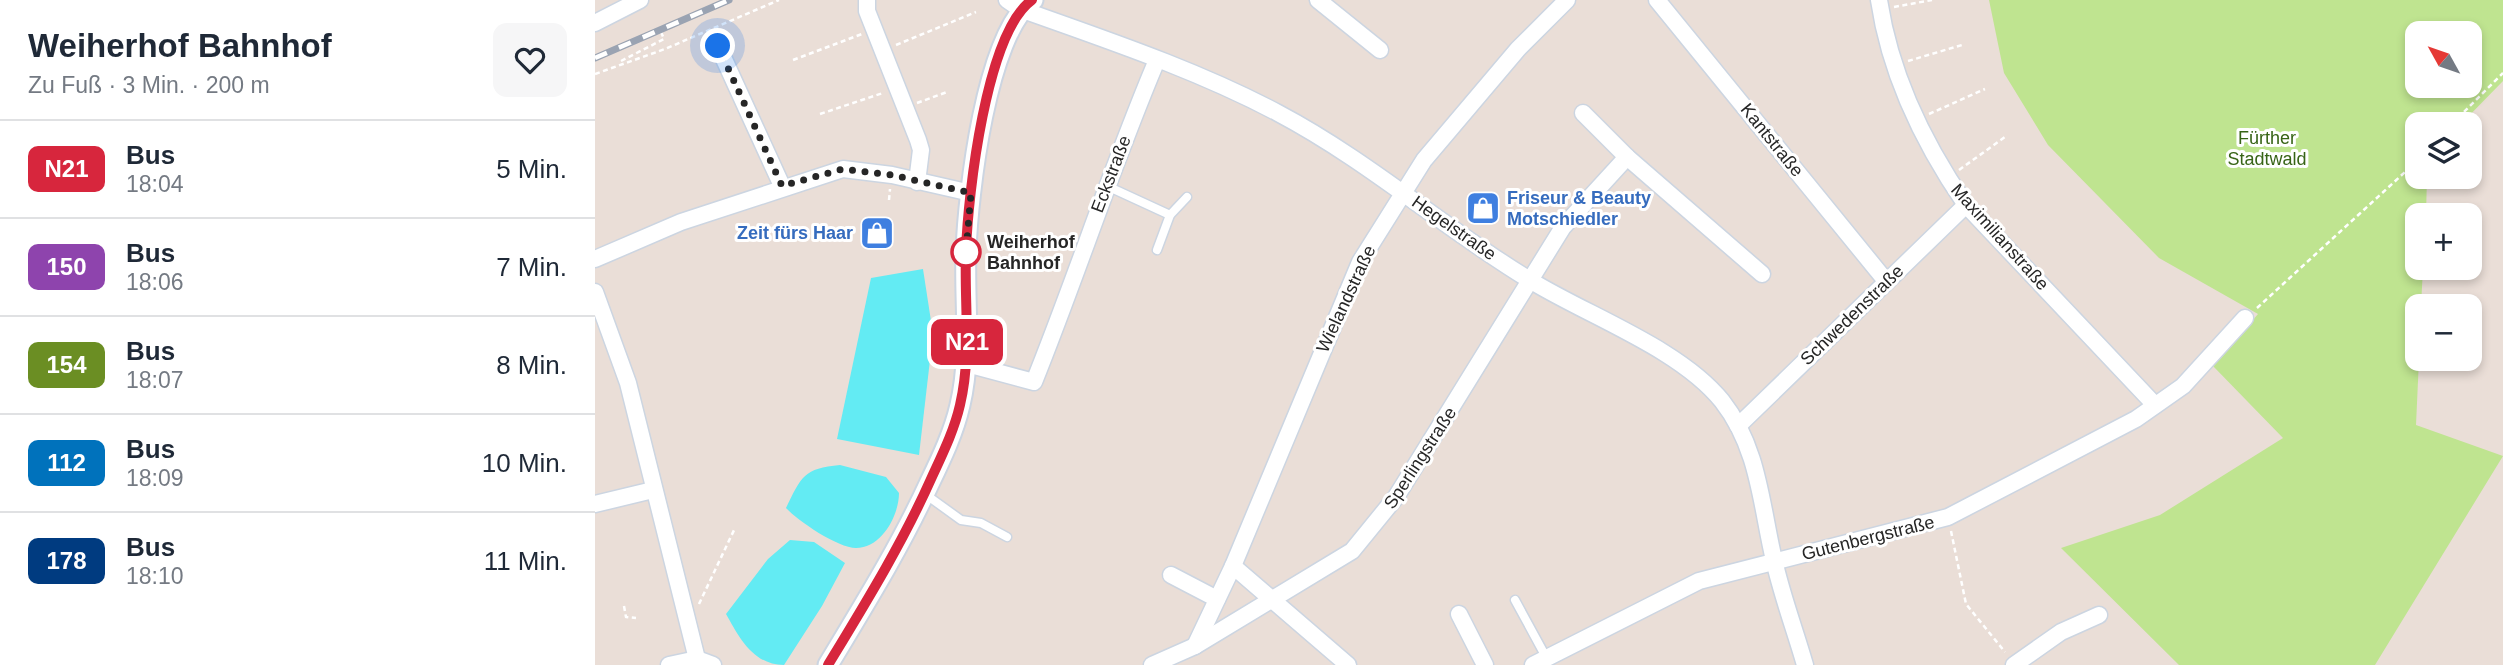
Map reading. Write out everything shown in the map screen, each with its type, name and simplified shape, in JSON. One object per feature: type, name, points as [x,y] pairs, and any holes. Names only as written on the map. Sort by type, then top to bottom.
[{"type":"street","points":[[595,23],[640,0]]},
{"type":"street","points":[[867,0],[867,11],[921,150],[917,182]]},
{"type":"street","points":[[1318,0],[1380,50]]},
{"type":"street","name":"Wielandstraße","points":[[1195,646],[1233,566],[1360,262],[1425,160],[1518,49],[1567,0]]},
{"type":"street","name":"Kantstraße","points":[[1657,0],[1885,281]]},
{"type":"street","points":[[828,665],[903,541],[960,407],[967,364],[966,251],[971,193],[994,72],[1004,36],[1020,3]]},
{"type":"street","name":"Hegelstraße","points":[[1020,3],[1279,113],[1530,280],[1674,360],[1702,380],[1722,401],[1738,426],[1761,481],[1774,560],[1805,665]]},
{"type":"street","name":"Maximilianstraße","points":[[1880,5],[1894,65],[1916,120],[1947,178],[1966,205],[2155,405]]},
{"type":"street","points":[[718,46],[782,186]]},
{"type":"street","name":"Eckstraße","points":[[967,364],[1034,382],[1157,60]]},
{"type":"street","points":[[1583,113],[1627,157],[1762,274]]},
{"type":"street","name":"Sperlingstraße","points":[[1152,665],[1195,646],[1352,551],[1397,497],[1563,227],[1627,157]]},
{"type":"street","points":[[595,259],[681,222],[782,186],[843,169],[971,193]]},
{"type":"street","name":"Schwedenstraße","points":[[1738,426],[1966,205]]},
{"type":"street","points":[[595,292],[628,383],[697,659]]},
{"type":"street","name":"Gutenbergstraße","points":[[1539,661],[1699,581],[1948,517],[2155,405],[2183,386],[2245,318]]},
{"type":"street","points":[[595,504],[653,490]]},
{"type":"street","points":[[1233,566],[1348,665]]},
{"type":"street","points":[[1171,575],[1217,599]]},
{"type":"street","points":[[1459,614],[1485,665]]},
{"type":"street","points":[[2014,665],[2061,632],[2099,615]]},
{"type":"street","points":[[669,665],[697,659],[713,665]]},
{"type":"lane","points":[[1107,186],[1170,215]]},
{"type":"lane","points":[[1157,250],[1170,215],[1187,197]]},
{"type":"lane","points":[[925,494],[961,520],[981,523],[1007,537]]},
{"type":"lane","points":[[1515,600],[1539,661]]},
{"type":"path","points":[[595,74],[619,63],[666,49],[779,0]]},
{"type":"path","points":[[1880,5],[1932,0]]},
{"type":"path","points":[[883,50],[976,12]]},
{"type":"path","points":[[793,60],[874,29]]},
{"type":"path","points":[[619,63],[634,52],[664,39],[661,33]]},
{"type":"path","points":[[1894,65],[1962,45]]},
{"type":"path","points":[[2464,112],[2503,73]]},
{"type":"path","points":[[820,114],[898,88]]},
{"type":"path","points":[[1916,120],[1985,89]]},
{"type":"path","points":[[906,107],[947,92]]},
{"type":"path","points":[[1947,178],[2005,137]]},
{"type":"path","points":[[2245,318],[2405,172]]},
{"type":"path","points":[[1948,517],[1966,604],[2014,665]]},
{"type":"path","points":[[691,627],[704,591],[735,528]]},
{"type":"path","points":[[624,607],[626,617],[636,618]]},
{"type":"green space","name":"Fürther Stadtwald","points":[[1989,0],[2503,0],[2503,81],[2473,112],[2405,112],[2405,189],[2427,189],[2426,203],[2405,203],[2405,280],[2422,280],[2422,294],[2405,294],[2405,371],[2418,371],[2416,425],[2503,456],[2375,665],[2179,665],[2061,548],[2160,515],[2283,438],[2213,366],[2258,314],[2159,258],[2048,145],[2004,73]]},
{"type":"water","points":[[923,269],[933,334],[919,455],[837,439],[871,278]]},
{"type":"water","points":[[840,465],[886,477],[899,493],[896,511],[887,529],[865,547],[839,544],[799,520],[786,508],[805,476],[818,469]]},
{"type":"water","points":[[790,540],[814,542],[845,563],[822,606],[784,665],[773,664],[755,655],[748,648],[726,614],[768,559]]},
{"type":"railway","points":[[595,58],[729,0]]},
{"type":"bus line","name":"N21","points":[[828,665],[903,541],[943,453],[960,407],[967,364],[966,251],[971,193],[982,123],[1004,36],[1020,9],[1032,0]]},
{"type":"place","name":"Friseur & Beauty Motschiedler","points":[[1483,208]]},
{"type":"place","name":"Zeit fürs Haar","points":[[877,233]]},
{"type":"place","name":"Weiherhof Bahnhof","points":[[966,252]]},
{"type":"route","points":[[718,46],[738,95],[782,186],[843,169],[892,175],[971,193],[966,252]]}]
